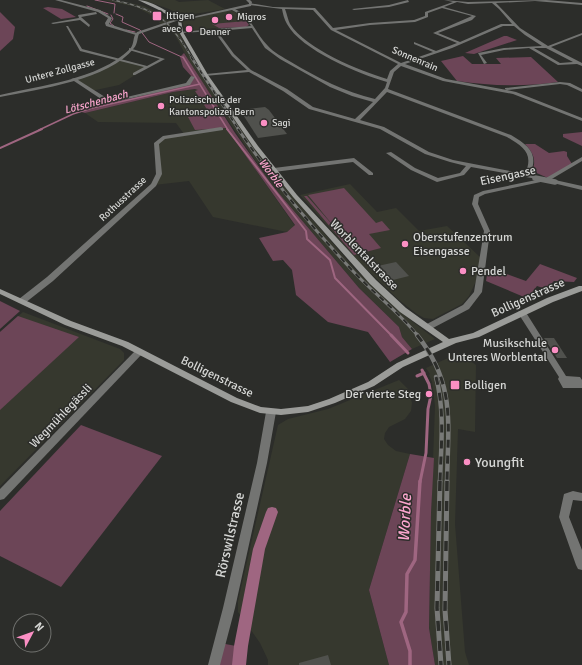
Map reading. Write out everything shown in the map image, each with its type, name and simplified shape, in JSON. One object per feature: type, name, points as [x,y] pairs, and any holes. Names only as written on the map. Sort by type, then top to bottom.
[{"type":"main road","points":[[140,0],[177,19],[184,18]]},
{"type":"main road","name":"Worblentalstrasse","points":[[177,19],[181,32],[206,74],[256,147],[295,196],[373,282],[403,310],[449,343]]},
{"type":"main road","name":"Bolligenstrasse","points":[[0,291],[68,323],[125,344],[234,400],[260,410],[282,412],[308,409],[332,401],[371,384],[395,368],[449,343],[476,335],[522,312],[582,288]]},
{"type":"street","points":[[57,0],[101,12],[110,18],[106,23],[107,25],[137,33],[177,19]]},
{"type":"street","points":[[184,18],[250,4],[248,0]]},
{"type":"street","points":[[354,10],[388,6],[407,0]]},
{"type":"street","points":[[446,0],[456,2],[541,1],[582,4]]},
{"type":"street","points":[[488,0],[493,2],[501,9],[514,25],[527,35],[580,64]]},
{"type":"street","points":[[332,29],[364,24],[418,21],[427,16],[426,13],[456,2]]},
{"type":"street","name":"Sonnenrain","points":[[250,4],[283,8],[308,8],[315,10],[332,29],[353,41],[401,64],[445,80],[506,90],[582,120]]},
{"type":"street","points":[[283,8],[289,25],[296,34],[305,41],[342,62],[379,79],[388,81]]},
{"type":"street","points":[[443,8],[472,14],[474,16],[435,33],[460,43]]},
{"type":"street","points":[[232,9],[244,14],[266,46],[274,54],[332,86],[366,99],[376,101]]},
{"type":"street","points":[[81,20],[79,16],[101,12]]},
{"type":"street","points":[[53,24],[81,20],[89,26]]},
{"type":"street","points":[[67,22],[81,50],[148,67]]},
{"type":"street","points":[[356,121],[365,114],[386,90],[390,73],[394,68],[502,25],[514,25]]},
{"type":"street","points":[[181,32],[253,27]]},
{"type":"street","points":[[215,30],[233,55],[250,71],[285,90],[310,108],[385,130],[427,153],[446,159],[582,188]]},
{"type":"street","name":"Untere Zollgasse","points":[[0,96],[72,79],[102,69],[120,59],[135,44],[137,33]]},
{"type":"street","points":[[486,62],[479,54],[495,49],[552,46],[582,33]]},
{"type":"street","points":[[415,43],[436,52]]},
{"type":"street","points":[[530,47],[559,64],[580,64]]},
{"type":"street","points":[[130,49],[163,59],[134,74]]},
{"type":"street","points":[[206,74],[250,71]]},
{"type":"street","points":[[72,79],[103,98],[114,101],[188,84],[192,76]]},
{"type":"street","points":[[506,90],[511,88],[562,83],[582,91]]},
{"type":"street","points":[[386,90],[497,130],[515,140],[525,147],[531,157],[531,166],[527,176]]},
{"type":"street","name":"Rothusstrasse","points":[[22,301],[50,279],[154,185],[159,174],[156,144],[163,138],[221,129]]},
{"type":"street","points":[[389,154],[413,169],[437,180],[462,174],[470,164]]},
{"type":"street","name":"Eisengasse","points":[[428,327],[466,307],[478,292],[487,230],[475,204],[476,196],[483,193],[527,185],[552,178],[582,159]]},
{"type":"street","points":[[274,170],[354,160],[371,174]]},
{"type":"street","points":[[522,312],[564,379]]},
{"type":"street","name":"Wegmühlegässli","points":[[0,496],[139,352]]},
{"type":"street","name":"Rörswilstrasse","points":[[214,665],[225,625],[257,485],[270,424],[271,412]]},
{"type":"street","points":[[582,498],[572,495],[568,497],[564,517],[582,566]]},
{"type":"shaded area","points":[[104,0],[116,0],[144,6],[171,21],[170,24],[179,33],[193,59],[266,165],[354,268],[399,311],[435,339],[412,349],[402,337],[399,327],[359,288],[272,185],[193,69],[175,35],[159,26],[162,25],[149,14],[136,7]]},
{"type":"shaded area","points":[[143,0],[175,0],[179,2],[208,0],[225,9],[182,16],[169,9]]},
{"type":"shaded area","points":[[48,7],[62,9],[76,17],[61,19],[43,8]]},
{"type":"shaded area","points":[[225,11],[232,11],[242,15],[249,25],[185,31],[182,21]]},
{"type":"shaded area","points":[[0,12],[15,27],[13,39],[0,51]]},
{"type":"shaded area","points":[[246,21],[249,25],[246,27],[219,28],[212,24]]},
{"type":"shaded area","points":[[504,36],[517,40],[474,54],[465,53]]},
{"type":"shaded area","points":[[184,53],[235,133],[272,185],[359,288],[399,327],[402,337],[412,349],[390,362],[368,332],[328,322],[296,295],[292,270],[283,260],[273,261],[259,238],[287,232],[295,225],[226,128],[195,130],[188,117],[210,114],[195,91],[198,90],[195,89],[173,92],[85,113],[75,110],[108,101],[129,99],[187,84],[192,77],[183,67],[180,57]]},
{"type":"shaded area","points":[[463,56],[472,64],[501,64],[496,58],[531,57],[558,82],[532,85],[507,85],[457,81],[441,61]]},
{"type":"shaded area","points":[[120,59],[148,67],[119,85],[91,91],[73,79],[102,69]]},
{"type":"shaded area","points":[[196,89],[199,90],[223,127],[226,127],[295,226],[287,232],[213,217],[189,181],[154,185],[159,174],[156,144],[163,138],[184,134],[176,123],[98,122],[85,113],[173,92]]},
{"type":"shaded area","points":[[582,132],[582,146],[563,137],[563,134]]},
{"type":"shaded area","points":[[525,144],[535,144],[549,153],[567,152],[567,156],[572,164],[548,178],[532,171],[534,160],[530,150]]},
{"type":"shaded area","name":"Oberstufenzentrum Eisengasse","points":[[350,184],[377,212],[396,208],[419,231],[447,226],[481,258],[476,281],[469,296],[462,304],[433,319],[424,318],[417,314],[399,300],[359,262],[300,195]]},
{"type":"shaded area","points":[[344,188],[376,223],[382,221],[390,230],[369,234],[381,248],[354,255],[304,196],[307,196],[336,229],[308,195]]},
{"type":"shaded area","points":[[540,264],[577,278],[574,282],[554,281],[546,289],[537,286],[530,295],[524,297],[486,281],[488,268],[490,268],[526,281]]},
{"type":"shaded area","points":[[0,301],[20,311],[0,329]]},
{"type":"shaded area","points":[[23,312],[120,349],[124,353],[124,360],[0,486],[0,332]]},
{"type":"shaded area","points":[[18,316],[79,337],[0,410],[0,332]]},
{"type":"shaded area","points":[[459,353],[476,365],[475,432],[458,429],[455,524],[465,652],[469,665],[435,665],[429,628],[435,406],[432,382],[429,375],[430,374],[426,368]]},
{"type":"shaded area","points":[[399,380],[408,389],[412,403],[411,411],[405,419],[389,427],[385,433],[384,439],[388,445],[396,451],[410,454],[369,590],[389,665],[268,665],[268,660],[260,643],[238,612],[238,601],[278,425],[288,419],[328,409]]},
{"type":"shaded area","points":[[81,425],[162,456],[61,587],[0,556],[0,511]]},
{"type":"shaded area","points":[[410,454],[434,458],[431,513],[429,628],[435,665],[389,665],[369,590]]},
{"type":"shaded area","points":[[220,643],[236,646],[235,665],[214,665]]},
{"type":"building","name":"Sagi","points":[[265,107],[269,110],[287,134],[258,138],[240,110]]},
{"type":"building","points":[[396,262],[409,276],[385,282],[373,267]]},
{"type":"building","name":"Musikschule Unteres Worblental","points":[[544,338],[554,338],[567,358],[557,358]]},
{"type":"building","points":[[328,655],[331,665],[299,665],[299,663]]},
{"type":"waterway","name":"Worble","points":[[95,0],[115,4],[114,13]]},
{"type":"waterway","points":[[87,6],[108,14]]},
{"type":"waterway","name":"Worble","points":[[116,14],[123,17],[122,22],[140,30],[149,42],[183,58]]},
{"type":"waterway","points":[[111,15],[113,19],[110,23],[114,26]]},
{"type":"waterway","points":[[126,30],[135,32]]},
{"type":"waterway","name":"Worble","points":[[183,58],[200,84]]},
{"type":"waterway","name":"Lötschenbach","points":[[39,130],[73,114],[92,108],[200,84]]},
{"type":"waterway","name":"Worble","points":[[200,84],[228,130]]},
{"type":"waterway","name":"Lötschenbach","points":[[0,148],[42,129]]},
{"type":"waterway","name":"Worble","points":[[227,129],[306,231],[307,239],[330,260],[335,278],[392,336]]},
{"type":"waterway","name":"Worble","points":[[391,335],[408,353]]},
{"type":"waterway","name":"Worble","points":[[417,376],[424,373]]},
{"type":"waterway","name":"Worble","points":[[420,482],[426,453],[428,409],[431,395],[429,384],[424,373]]},
{"type":"waterway","name":"Worble","points":[[410,665],[410,651],[401,622],[406,612],[407,574],[415,560],[420,481]]},
{"type":"waterway","points":[[239,665],[241,646],[259,549],[272,512]]},
{"type":"railway","points":[[113,0],[141,7],[160,18],[176,34],[192,58]]},
{"type":"railway","points":[[191,57],[239,130]]},
{"type":"railway","points":[[238,129],[277,183],[321,235],[359,277],[402,318],[418,336]]},
{"type":"railway","points":[[417,335],[430,353],[444,387],[448,422],[447,482]]},
{"type":"railway","points":[[436,377],[441,403],[442,442],[440,482]]},
{"type":"railway","points":[[440,481],[437,608],[441,665]]},
{"type":"railway","points":[[447,481],[445,610],[449,665]]},
{"type":"place","name":"Ittigen","points":[[157,16]]},
{"type":"place","name":"Migros","points":[[229,17]]},
{"type":"place","name":"Denner","points":[[215,20]]},
{"type":"place","name":"avec","points":[[189,29]]},
{"type":"place","name":"Polizeischule der Kantonspolizei Bern","points":[[161,106]]},
{"type":"place","name":"Sagi","points":[[264,123]]},
{"type":"place","name":"Oberstufenzentrum Eisengasse","points":[[405,244]]},
{"type":"place","name":"Pendel","points":[[463,271]]},
{"type":"place","name":"Musikschule Unteres Worblental","points":[[555,350]]},
{"type":"place","name":"Bolligen","points":[[455,385]]},
{"type":"place","name":"Der vierte Steg","points":[[429,394]]},
{"type":"place","name":"Youngfit","points":[[467,462]]}]
